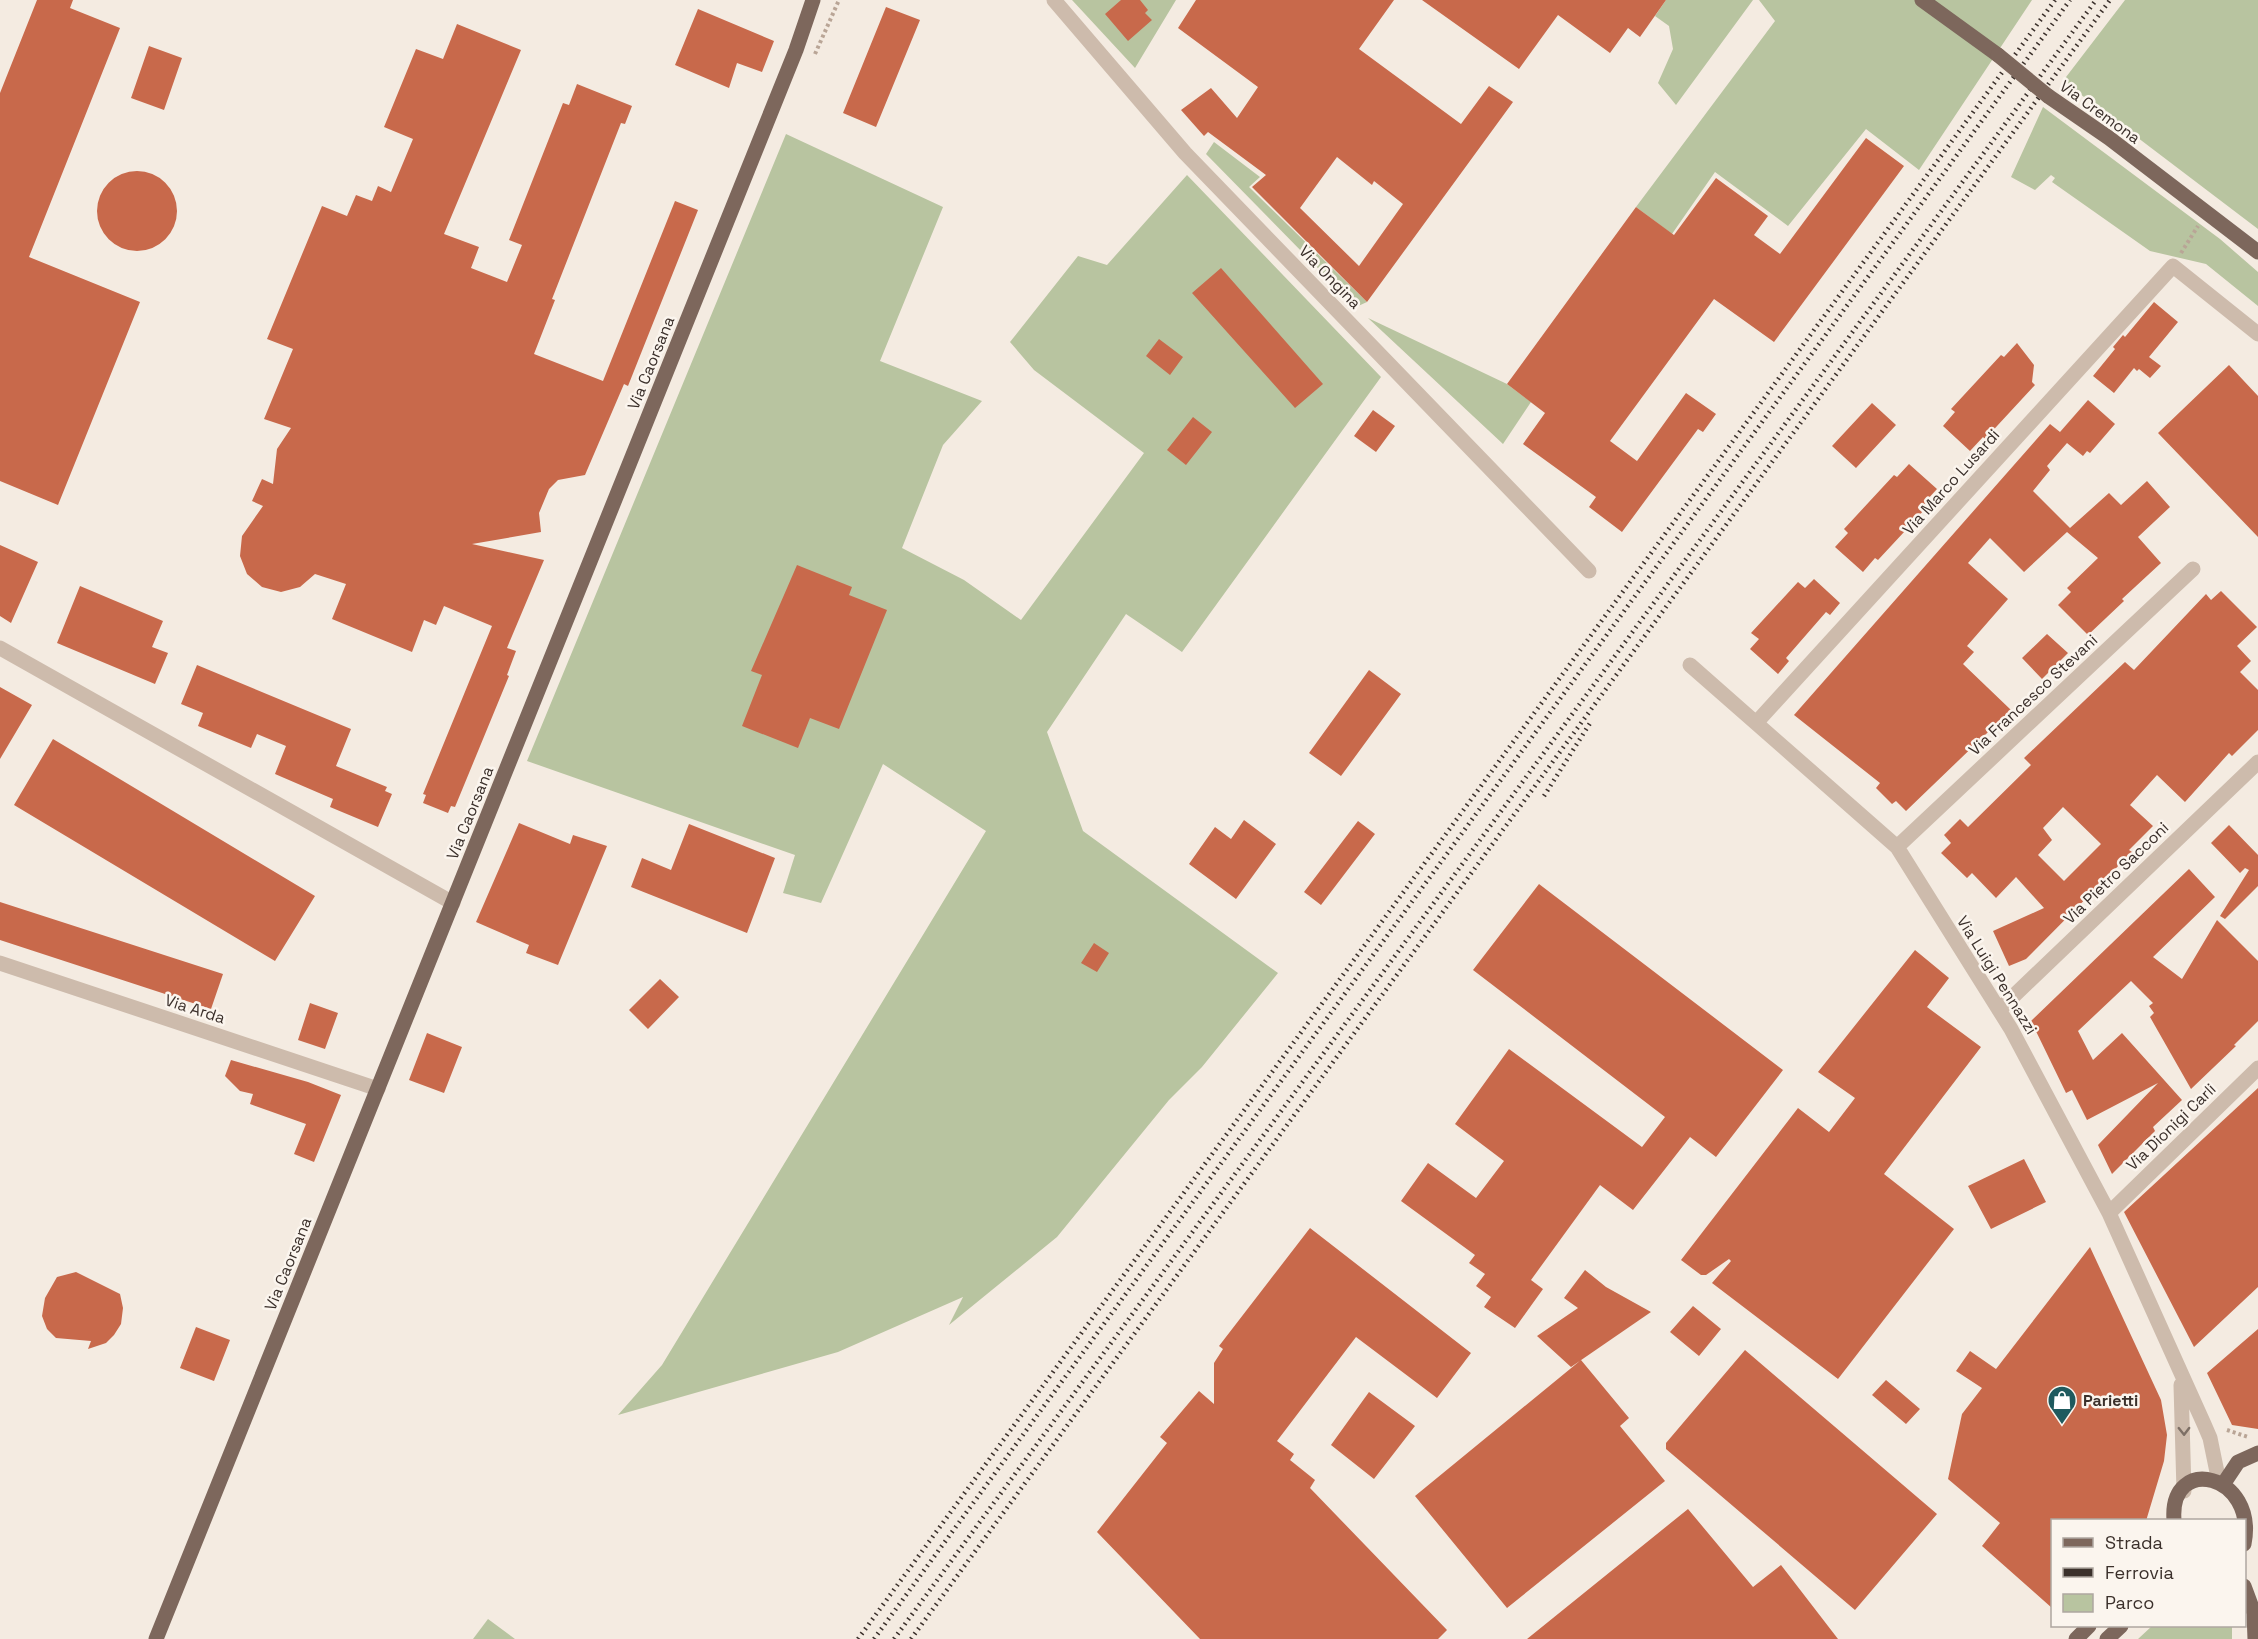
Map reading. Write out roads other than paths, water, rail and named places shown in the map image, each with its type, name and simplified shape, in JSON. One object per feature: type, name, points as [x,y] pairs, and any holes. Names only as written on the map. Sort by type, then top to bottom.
[{"type":"main road","name":"Via Caorsana","points":[[156,1639],[796,50],[813,0]]},
{"type":"main road","name":"Via Cremona","points":[[1922,0],[1998,55],[2048,96],[2109,138],[2258,252]]},
{"type":"main road","points":[[2174,1519],[2177,1503],[2184,1491],[2203,1480],[2222,1478],[2238,1462],[2258,1453]]},
{"type":"main road","points":[[2222,1478],[2255,1504],[2251,1542]]},
{"type":"main road","points":[[2246,1592],[2254,1614],[2255,1639]]},
{"type":"main road","points":[[2076,1639],[2089,1627]]},
{"type":"main road","points":[[2107,1639],[2120,1627]]},
{"type":"street","name":"Via Ongina","points":[[1054,0],[1185,153],[1589,571]]},
{"type":"street","name":"Via Marco Lusardi","points":[[1756,723],[2173,266],[2258,334]]},
{"type":"street","name":"Via Francesco Stevani","points":[[1897,847],[2193,569]]},
{"type":"street","points":[[0,648],[453,903]]},
{"type":"street","name":"Via Luigi Pennazzi","points":[[1690,665],[1897,847],[1999,1010],[2109,1213],[2210,1438],[2222,1478]]},
{"type":"street","name":"Via Pietro Sacconi","points":[[1999,1010],[2258,762]]},
{"type":"street","name":"Via Arda","points":[[0,963],[378,1089]]},
{"type":"street","name":"Via Dionigi Carli","points":[[2109,1213],[2258,1068]]},
{"type":"street","name":"Via Luigi Pennazzi","points":[[2180,1373],[2184,1419],[2184,1491]]},
{"type":"railway","points":[[858,1639],[2055,0]]},
{"type":"railway","points":[[874,1639],[2070,0]]},
{"type":"railway","points":[[894,1639],[2096,0]]},
{"type":"railway","points":[[911,1639],[2110,0]]},
{"type":"railway","points":[[1544,796],[1592,720]]},
{"type":"place","name":"Parietti","points":[[2062,1426]]}]
